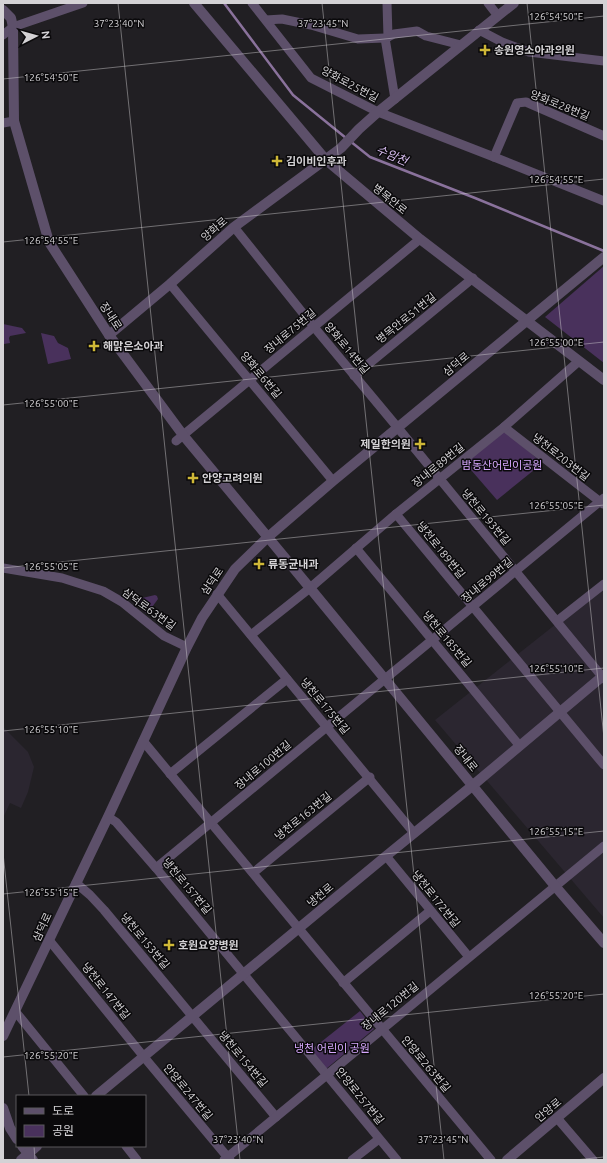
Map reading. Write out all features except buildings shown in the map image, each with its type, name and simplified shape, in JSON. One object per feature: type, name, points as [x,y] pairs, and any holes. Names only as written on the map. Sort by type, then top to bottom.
[{"type":"street","points":[[3,35],[13,27],[83,3]]},
{"type":"street","name":"병목안로","points":[[194,3],[326,160],[420,239],[528,320],[604,380]]},
{"type":"street","name":"양화로25번길","points":[[253,3],[311,78],[378,112]]},
{"type":"street","points":[[387,3],[386,37],[395,99]]},
{"type":"street","points":[[488,3],[498,16]]},
{"type":"street","points":[[378,112],[514,3]]},
{"type":"street","name":"장내로","points":[[3,10],[11,18],[13,27],[14,121],[49,242],[109,335],[179,438],[268,537],[472,786],[604,943]]},
{"type":"street","points":[[266,20],[282,19],[311,25],[358,40],[386,37],[394,34],[417,31],[426,36],[461,45]]},
{"type":"street","points":[[479,30],[502,42],[530,52],[604,61]]},
{"type":"street","name":"양화로28번길","points":[[494,157],[517,103],[526,102],[604,136]]},
{"type":"street","points":[[378,112],[603,199]]},
{"type":"street","name":"양화로","points":[[109,335],[170,284],[234,227],[341,148],[378,112]]},
{"type":"street","points":[[3,123],[14,121]]},
{"type":"street","name":"양화로14번길","points":[[234,227],[314,327],[398,428]]},
{"type":"street","name":"장내로75번길","points":[[179,438],[250,381],[420,239]]},
{"type":"street","name":"삼덕로","points":[[3,1036],[108,817],[187,647],[202,618],[235,569],[268,537],[333,481],[601,259]]},
{"type":"street","name":"병목안로51번길","points":[[354,376],[473,278]]},
{"type":"street","name":"양화로6번길","points":[[170,284],[333,481]]},
{"type":"street","name":"장내로89번길","points":[[310,588],[396,514],[504,427],[579,361]]},
{"type":"street","name":"냉천로203번길","points":[[504,427],[602,502]]},
{"type":"street","name":"냉천로193번길","points":[[398,428],[604,677]]},
{"type":"street","name":"장내로99번길","points":[[385,679],[602,502]]},
{"type":"street","name":"냉천로189번길","points":[[396,514],[472,608],[560,712]]},
{"type":"street","name":"냉천로185번길","points":[[356,548],[519,745]]},
{"type":"street","name":"삼덕로63번길","points":[[3,568],[62,578],[103,592],[122,602],[164,636],[187,647]]},
{"type":"street","points":[[557,621],[604,584]]},
{"type":"street","points":[[251,635],[310,588]]},
{"type":"street","name":"냉천로175번길","points":[[217,594],[286,679],[370,777],[414,833]]},
{"type":"street","name":"냉천로","points":[[97,1095],[472,786],[519,745],[604,677]]},
{"type":"street","points":[[170,774],[286,679]]},
{"type":"street","name":"장내로100번길","points":[[156,868],[385,679]]},
{"type":"street","points":[[560,712],[604,765]]},
{"type":"street","points":[[143,741],[299,928]]},
{"type":"street","name":"냉천로163번길","points":[[252,873],[370,777]]},
{"type":"street","name":"냉천로157번길","points":[[108,817],[116,822],[156,868],[244,974]]},
{"type":"street","name":"장내로120번길","points":[[227,1159],[326,1074],[604,846]]},
{"type":"street","name":"냉천로172번길","points":[[386,856],[469,957]]},
{"type":"street","name":"냉천로153번길","points":[[76,883],[104,910],[192,1016]]},
{"type":"street","points":[[343,983],[430,911]]},
{"type":"street","name":"안양로263번길","points":[[299,928],[381,1029],[491,1160]]},
{"type":"street","name":"냉천로147번길","points":[[49,940],[144,1057]]},
{"type":"street","name":"안양로257번길","points":[[244,974],[397,1160]]},
{"type":"street","points":[[15,1011],[83,1095]]},
{"type":"street","name":"냉천로154번길","points":[[192,1016],[276,1117]]},
{"type":"street","name":"안양로247번길","points":[[144,1057],[227,1159]]},
{"type":"street","name":"안양로","points":[[507,1160],[604,1078]]},
{"type":"street","points":[[3,1108],[10,1128],[16,1137]]},
{"type":"street","points":[[557,1118],[592,1160]]},
{"type":"street","points":[[352,1160],[379,1138]]},
{"type":"street","points":[[26,1155],[36,1147]]},
{"type":"street","points":[[127,1147],[137,1160]]},
{"type":"shaded area","points":[[604,586],[604,918],[435,720]]},
{"type":"shaded area","points":[[3,727],[28,752],[34,767],[28,792],[21,808],[10,803],[3,818]]},
{"type":"green space","points":[[604,266],[604,363],[545,317]]},
{"type":"green space","points":[[3,324],[22,328],[26,333],[10,336],[10,343],[4,344]]},
{"type":"green space","points":[[41,333],[54,336],[58,343],[68,348],[71,359],[48,364]]},
{"type":"green space","name":"밤동산어린이공원","points":[[502,433],[507,433],[540,461],[539,466],[497,500],[465,463]]},
{"type":"green space","points":[[155,595],[158,599],[147,614],[136,605],[138,599]]},
{"type":"green space","name":"냉천 어린이 공원","points":[[360,1011],[374,1029],[326,1069],[311,1050]]},
{"type":"waterway","name":"수암천","points":[[224,3],[293,95],[346,138]]},
{"type":"waterway","name":"수암천","points":[[350,141],[370,157],[604,251]]},
{"type":"place","name":"송원영소아과의원","points":[[485,50]]},
{"type":"place","name":"김이비인후과","points":[[277,161]]},
{"type":"place","name":"해맑은소아과","points":[[94,346]]},
{"type":"place","name":"제일한의원","points":[[420,444]]},
{"type":"place","name":"안양고려의원","points":[[193,478]]},
{"type":"place","name":"류동균내과","points":[[259,564]]},
{"type":"place","name":"호원요양병원","points":[[169,945]]}]
